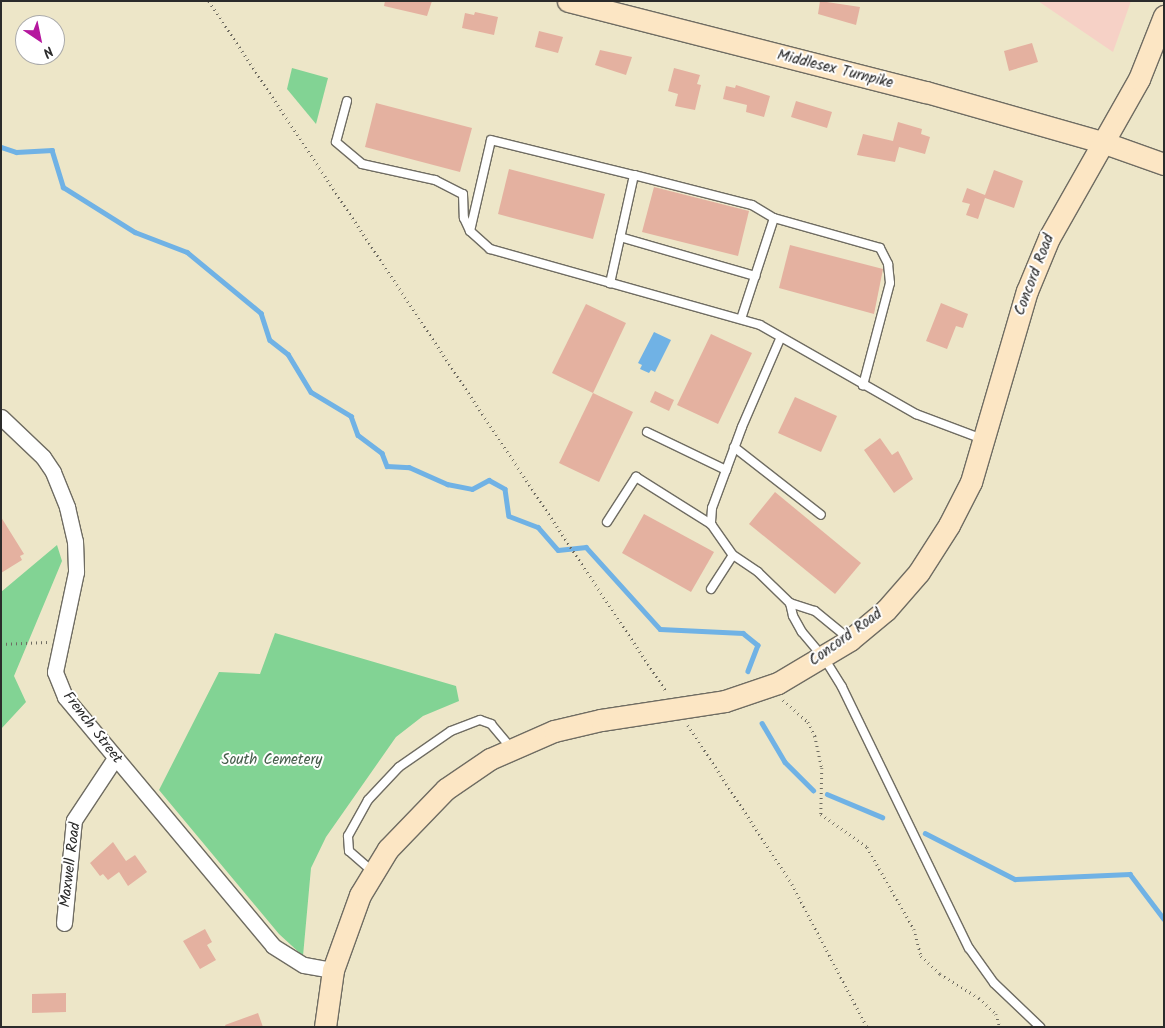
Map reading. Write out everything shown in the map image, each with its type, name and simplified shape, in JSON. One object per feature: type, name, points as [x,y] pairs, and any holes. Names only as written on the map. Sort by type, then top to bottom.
[{"type":"main road","name":"Middlesex Turnpike","points":[[568,1],[926,92],[1102,142],[1164,164]]},
{"type":"main road","name":"Concord Road","points":[[325,1027],[332,970],[348,920],[373,872],[388,849],[426,807],[468,773],[511,748],[577,725],[725,701],[778,683],[824,658],[850,640],[886,610],[919,572],[949,525],[970,482],[1027,291],[1060,213],[1139,79],[1164,16]]},
{"type":"street","name":"French Street","points":[[1,417],[43,457],[57,480],[67,507],[75,541],[76,572],[59,642],[55,672],[58,684],[78,715],[273,946],[304,965],[332,970]]},
{"type":"street","name":"Maxwell Road","points":[[64,923],[74,820],[115,758]]},
{"type":"lane","points":[[347,101],[336,142],[362,164],[434,180],[463,194],[464,218],[470,231],[490,248],[509,256],[760,325],[780,339],[916,414],[983,439]]},
{"type":"lane","points":[[470,231],[491,140],[752,205],[774,218],[880,248],[888,264],[890,283],[863,385]]},
{"type":"lane","points":[[610,283],[634,175]]},
{"type":"lane","points":[[741,319],[774,218]]},
{"type":"lane","points":[[620,237],[755,276]]},
{"type":"lane","points":[[711,524],[712,508],[734,446],[780,339]]},
{"type":"lane","points":[[647,432],[726,470]]},
{"type":"lane","points":[[734,446],[820,516]]},
{"type":"lane","points":[[607,522],[636,476],[711,524],[733,555],[758,572],[790,603],[815,611],[850,640]]},
{"type":"lane","points":[[711,589],[733,555]]},
{"type":"lane","points":[[790,603],[793,616],[802,632],[824,658],[842,687],[969,948],[994,983],[1040,1027]]},
{"type":"lane","points":[[373,872],[349,851],[348,836],[368,800],[399,767],[445,734],[480,720],[491,724],[511,748]]},
{"type":"path","points":[[209,1],[792,884],[867,1027]]},
{"type":"path","points":[[1,644],[18,641],[59,642]]},
{"type":"path","points":[[778,683],[783,700],[808,722],[815,736],[822,768],[821,814],[867,847],[914,929],[921,956],[940,974],[979,998],[996,1014],[1000,1027]]},
{"type":"shaded area","points":[[1038,1],[1131,1],[1113,52]]},
{"type":"green space","points":[[292,68],[328,78],[316,124],[287,89]]},
{"type":"green space","points":[[57,545],[62,561],[14,676],[26,702],[1,729],[1,592]]},
{"type":"green space","name":"South Cemetery","points":[[275,633],[456,686],[459,701],[423,716],[396,737],[326,837],[311,868],[303,956],[279,934],[159,790],[219,672],[260,674]]},
{"type":"water","points":[[654,332],[671,340],[655,372],[651,370],[649,373],[640,369],[642,365],[638,363]]},
{"type":"building","points":[[385,1],[432,1],[427,16],[384,6]]},
{"type":"building","points":[[820,1],[860,7],[856,25],[818,14]]},
{"type":"building","points":[[475,12],[498,17],[494,35],[462,28],[465,13],[474,15]]},
{"type":"building","points":[[539,31],[563,37],[558,53],[535,47]]},
{"type":"building","points":[[1032,43],[1038,62],[1009,71],[1004,51]]},
{"type":"building","points":[[600,50],[632,57],[626,75],[595,65]]},
{"type":"building","points":[[674,68],[700,75],[697,84],[701,85],[695,110],[675,106],[678,94],[668,91]]},
{"type":"building","points":[[736,85],[770,96],[764,117],[746,112],[747,105],[723,99],[726,86],[735,88]]},
{"type":"building","points":[[796,101],[832,112],[827,128],[791,117]]},
{"type":"building","points":[[376,103],[472,128],[460,172],[365,147]]},
{"type":"building","points":[[898,122],[922,129],[921,134],[930,137],[925,154],[899,147],[895,162],[857,155],[863,134],[893,141]]},
{"type":"building","points":[[509,169],[605,194],[593,239],[498,214]]},
{"type":"building","points":[[994,170],[1023,181],[1014,208],[985,198],[978,219],[966,215],[970,204],[962,202],[967,188],[985,195]]},
{"type":"building","points":[[654,187],[749,211],[738,256],[642,232]]},
{"type":"building","points":[[790,245],[883,269],[874,314],[779,288]]},
{"type":"building","points":[[941,303],[968,314],[963,328],[956,326],[947,349],[926,341]]},
{"type":"building","points":[[586,304],[626,323],[593,393],[552,373]]},
{"type":"building","points":[[711,334],[752,353],[718,424],[677,405]]},
{"type":"building","points":[[655,391],[674,400],[669,411],[650,402]]},
{"type":"building","points":[[593,393],[633,412],[599,482],[559,463]]},
{"type":"building","points":[[795,397],[837,416],[821,452],[778,433]]},
{"type":"building","points":[[880,438],[892,455],[898,451],[913,479],[894,493],[864,450]]},
{"type":"building","points":[[775,492],[861,563],[835,594],[749,524]]},
{"type":"building","points":[[644,514],[714,552],[691,592],[622,553]]},
{"type":"building","points":[[1,517],[24,554],[20,556],[22,560],[1,573]]},
{"type":"building","points":[[113,842],[126,861],[135,855],[147,872],[128,886],[119,872],[108,880],[103,874],[100,876],[90,863]]},
{"type":"building","points":[[205,929],[212,942],[207,945],[216,960],[200,969],[183,941]]},
{"type":"building","points":[[66,993],[66,1012],[32,1013],[32,994]]},
{"type":"building","points":[[258,1013],[263,1027],[226,1027],[225,1025]]},
{"type":"waterway","points":[[1,147],[16,152],[52,150],[63,187],[135,232],[187,252],[261,313],[270,340],[288,354],[311,392],[351,416],[358,435],[382,453],[387,466],[409,467],[447,484],[472,489],[489,480],[505,489],[509,516],[538,527],[558,550],[586,547],[660,629],[743,633],[758,645],[748,671]]},
{"type":"waterway","points":[[762,723],[785,762],[813,790]]},
{"type":"waterway","points":[[827,794],[882,817]]},
{"type":"waterway","points":[[925,833],[1015,879],[1130,874],[1164,919]]}]
